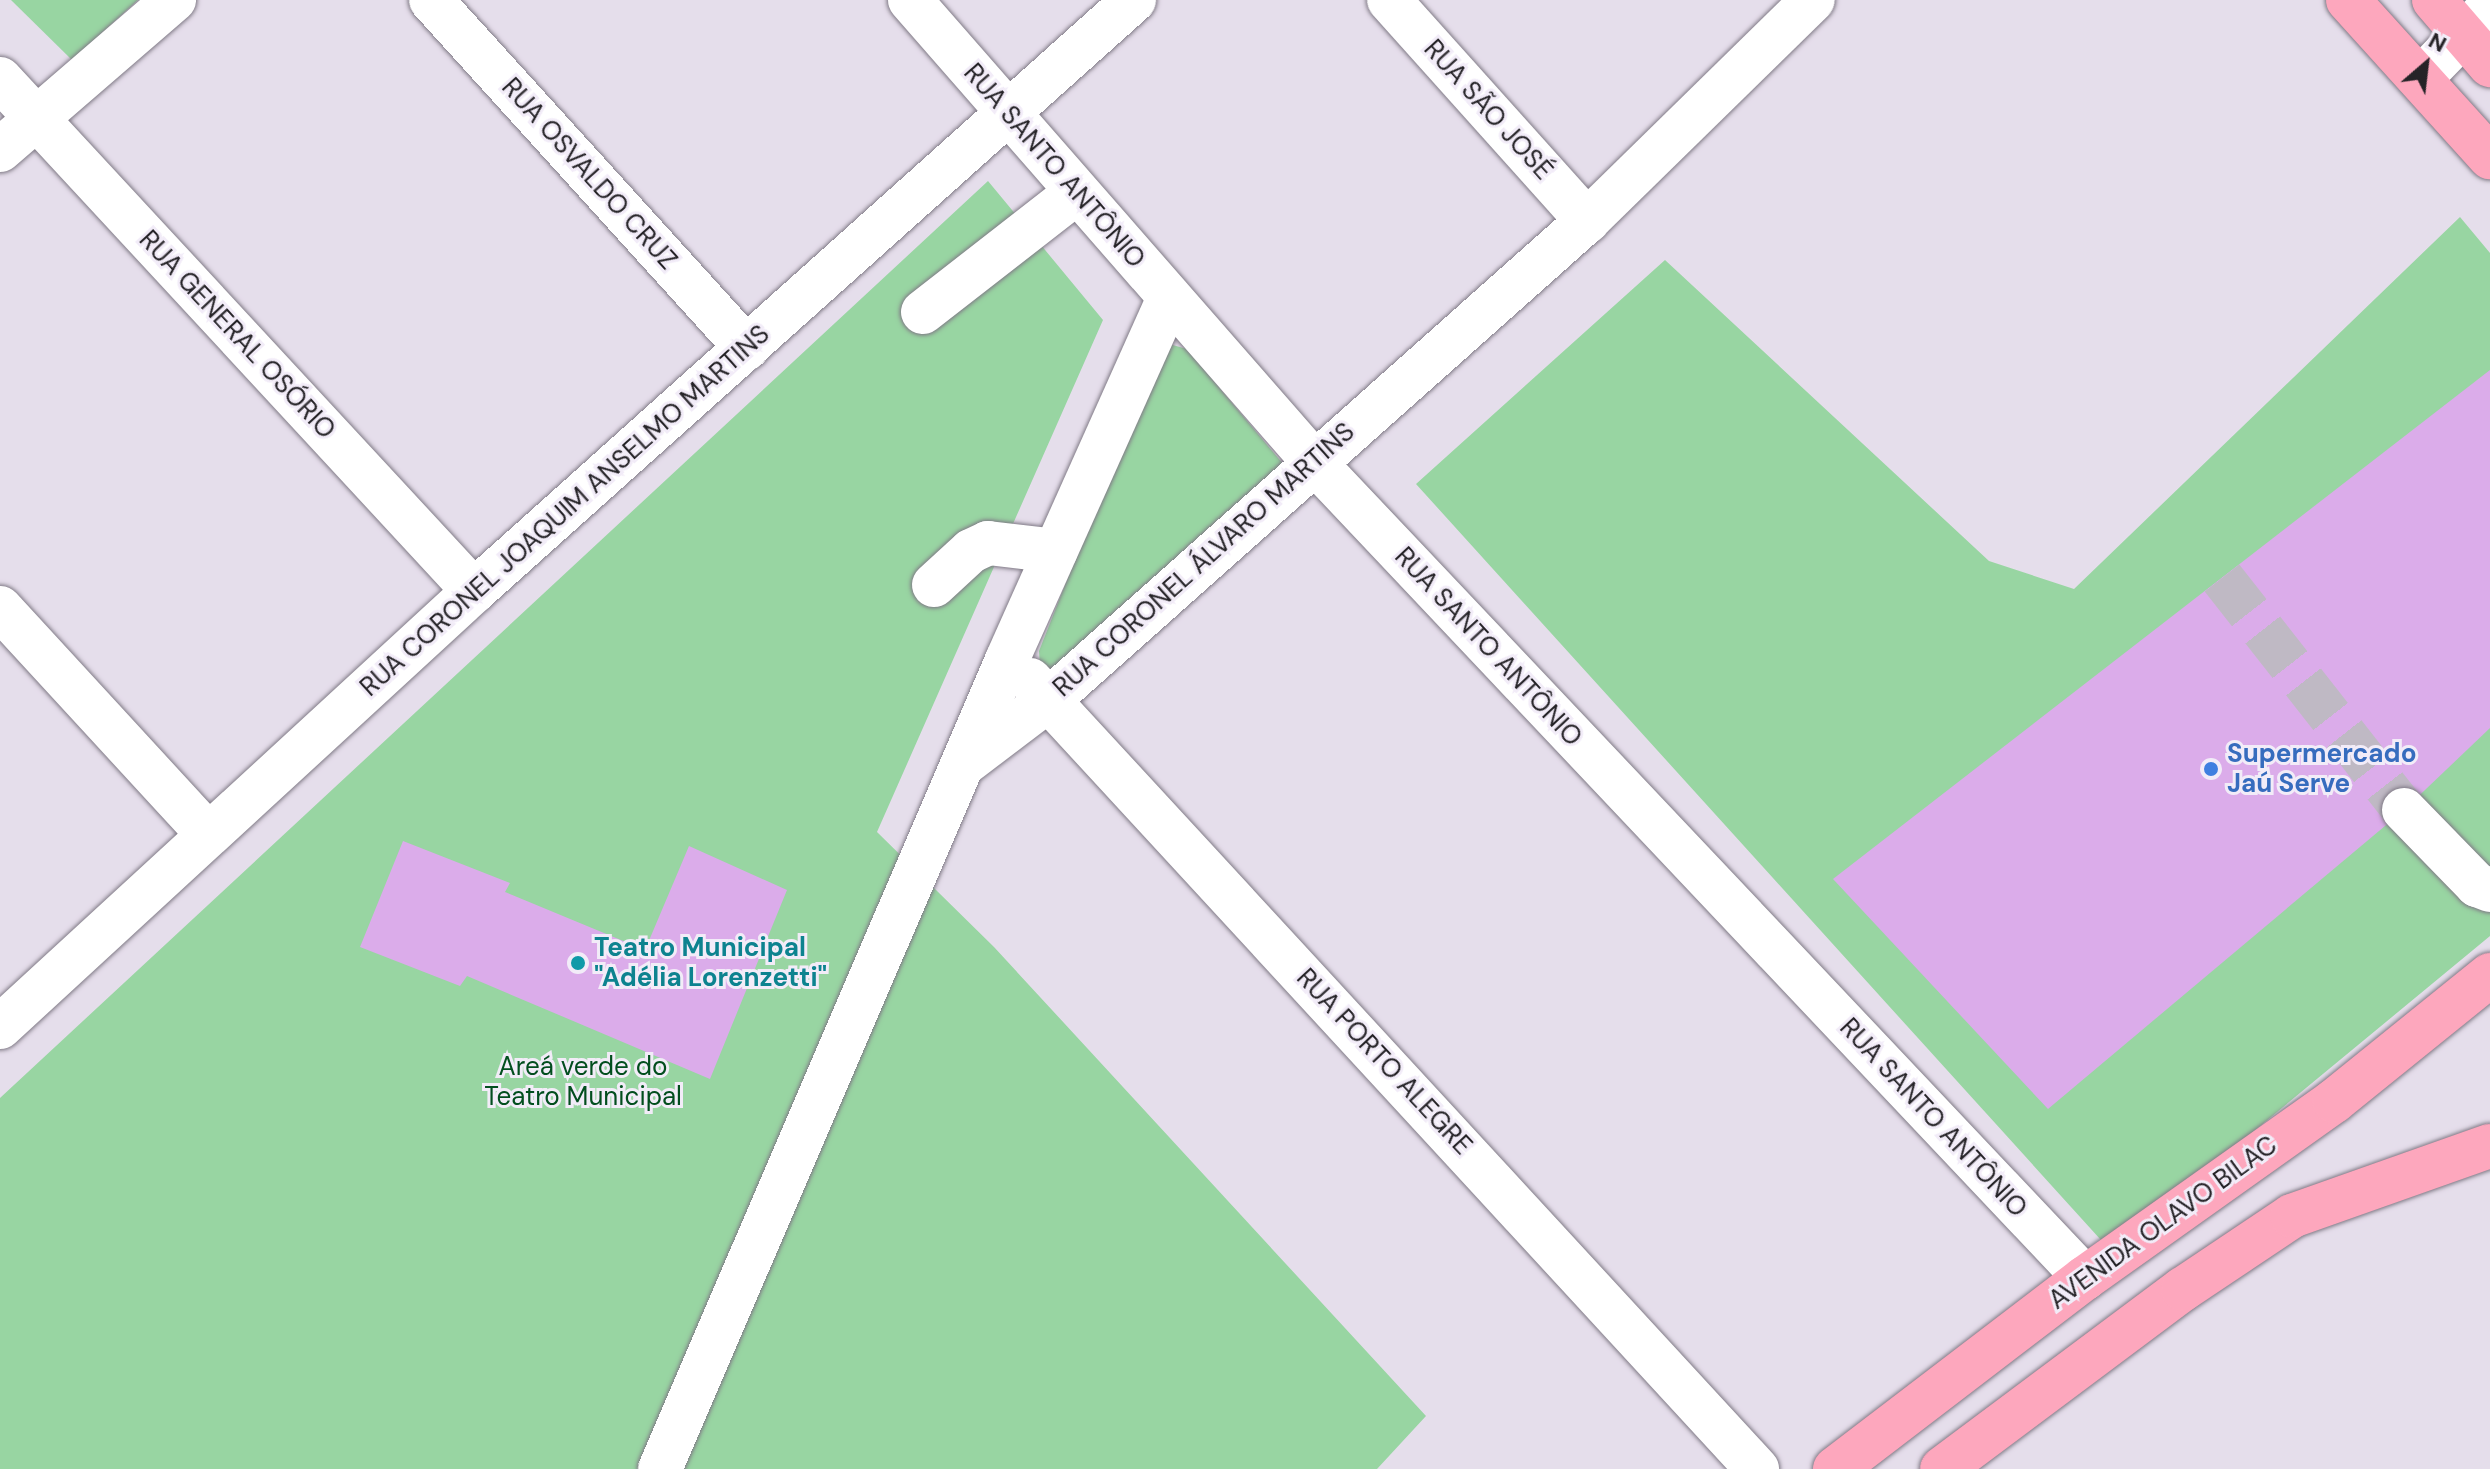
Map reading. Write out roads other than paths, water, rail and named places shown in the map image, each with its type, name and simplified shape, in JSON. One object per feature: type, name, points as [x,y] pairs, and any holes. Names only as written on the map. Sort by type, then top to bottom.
[{"type":"main road","points":[[2348,0],[2490,157]]},
{"type":"main road","points":[[2462,13],[2490,65]]},
{"type":"main road","name":"AVENIDA OLAVO BILAC","points":[[1835,1469],[2085,1278],[2334,1101],[2490,975]]},
{"type":"main road","points":[[1942,1469],[2183,1289],[2292,1216],[2490,1146]]},
{"type":"street","points":[[0,150],[174,0]]},
{"type":"street","name":"RUA OSVALDO CRUZ","points":[[431,0],[747,348]]},
{"type":"street","name":"RUA SANTO ANTÔNIO","points":[[910,0],[1313,461],[2085,1278]]},
{"type":"street","name":"RUA CORONEL JOAQUIM ANSELMO MARTINS","points":[[0,1027],[474,591],[1134,0]]},
{"type":"street","name":"RUA SÃO JOSÉ","points":[[1389,0],[1587,221]]},
{"type":"street","name":"RUA CORONEL ÁLVARO MARTINS","points":[[962,766],[1051,698],[1313,461],[1587,221],[1813,0]]},
{"type":"street","points":[[2421,78],[2462,13]]},
{"type":"street","name":"RUA GENERAL OSÓRIO","points":[[0,79],[474,591]]},
{"type":"street","points":[[923,312],[1077,192]]},
{"type":"street","points":[[660,1469],[1007,660],[1169,298]]},
{"type":"street","points":[[934,585],[971,551],[988,543],[1056,551]]},
{"type":"street","points":[[0,608],[208,834]]},
{"type":"street","name":"RUA PORTO ALEGRE","points":[[1007,660],[1051,698],[1757,1469]]},
{"type":"street","points":[[2404,810],[2477,885],[2490,890]]},
{"type":"tunnel","points":[[2222,578],[2404,810]]},
{"type":"place","name":"Supermercado Jaú Serve","points":[[2211,769]]},
{"type":"place","name":"Teatro Municipal \"Adélia Lorenzetti\"","points":[[578,963]]},
{"type":"park label","name":"Areá verde do Teatro Municipal","points":[[583,1082]]}]
